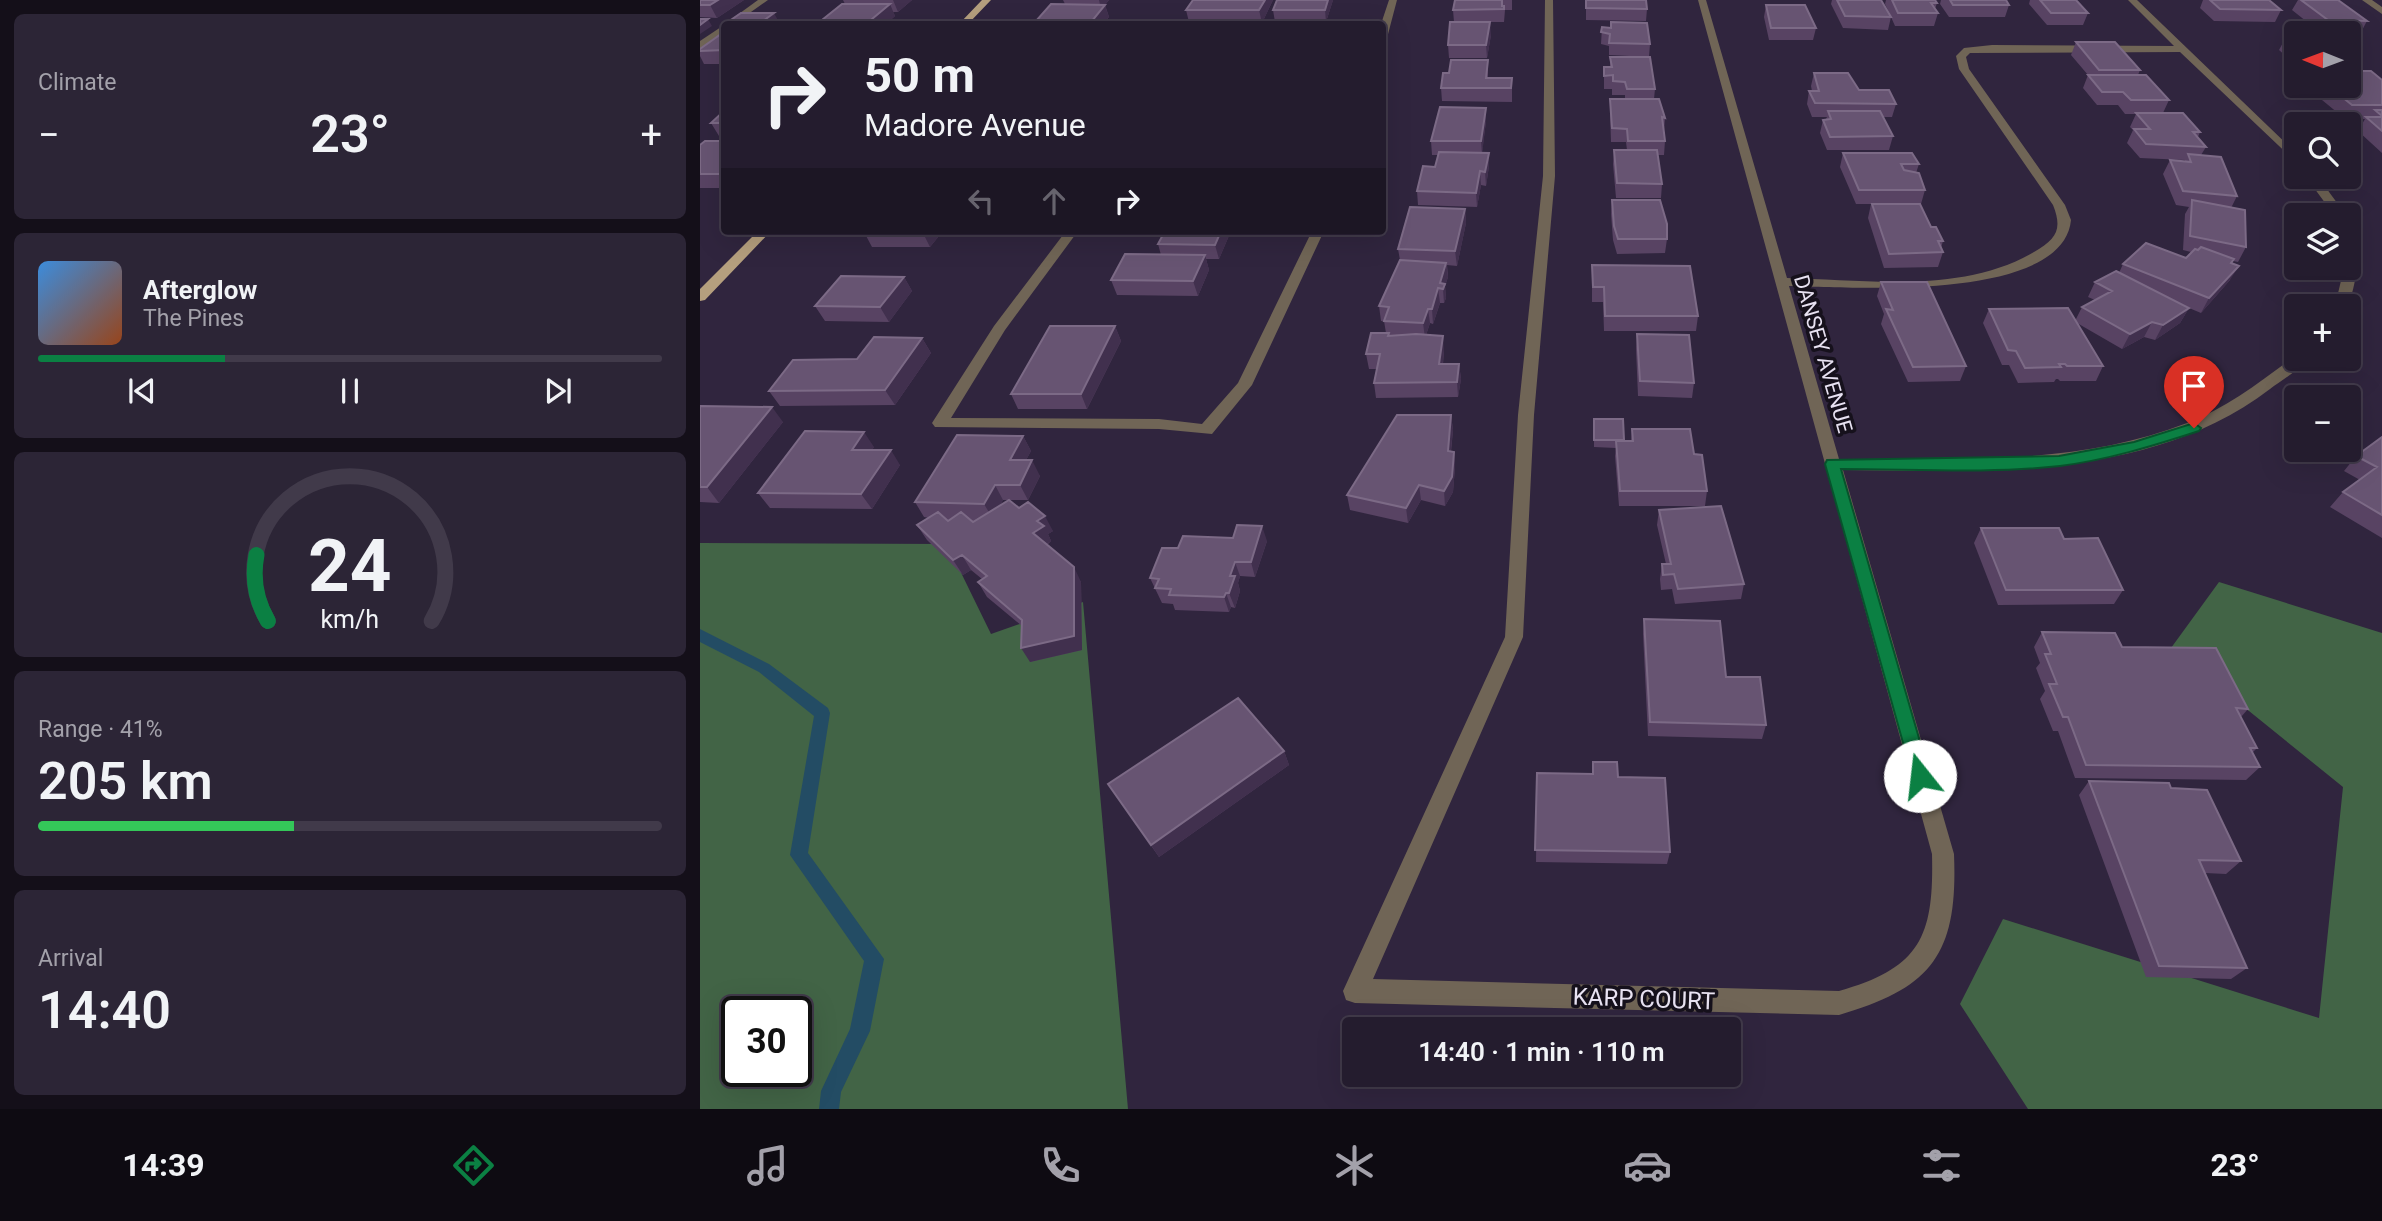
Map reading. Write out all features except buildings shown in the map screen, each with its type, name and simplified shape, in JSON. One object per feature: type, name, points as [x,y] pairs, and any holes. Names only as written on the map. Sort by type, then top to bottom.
[{"type":"main road","points":[[966,21],[987,0]]},
{"type":"main road","points":[[700,297],[761,235]]},
{"type":"street","points":[[733,21],[764,0]]},
{"type":"street","points":[[1386,24],[1393,0]]},
{"type":"street","name":"KARP COURT","points":[[1549,0],[1549,176],[1526,415],[1514,637],[1355,991],[1839,1003],[1872,996],[1899,981],[1921,960]]},
{"type":"street","name":"DANSEY AVENUE","points":[[1702,0],[1942,854],[1945,884],[1943,913],[1936,938],[1921,960]]},
{"type":"street","points":[[2132,0],[2284,148]]},
{"type":"street","points":[[2366,0],[2382,11]]},
{"type":"street","points":[[700,46],[721,30]]},
{"type":"street","points":[[1782,282],[1944,282],[1998,272],[2041,256],[2063,232],[2065,220],[2059,205],[1964,69],[1961,56],[1967,50],[1992,48],[2180,48]]},
{"type":"street","points":[[1069,235],[999,329],[940,422],[1159,424],[1206,430],[1245,385],[1316,235]]},
{"type":"street","points":[[1832,464],[2013,464],[2104,454],[2165,439],[2221,416],[2254,396],[2286,371]]},
{"type":"green space","points":[[700,543],[947,544],[991,634],[1083,602],[1128,1109],[700,1109]]},
{"type":"green space","points":[[2219,582],[2382,633],[2382,1109],[2028,1109],[1960,1004],[2003,919],[2319,1018],[2343,787],[2171,648]]},
{"type":"waterway","points":[[700,635],[764,668],[822,713],[799,855],[874,959],[860,1031],[831,1091],[829,1109]]},
{"type":"route","points":[[1920,776],[1832,464],[1966,465],[2059,461],[2135,447],[2194,428]]}]
